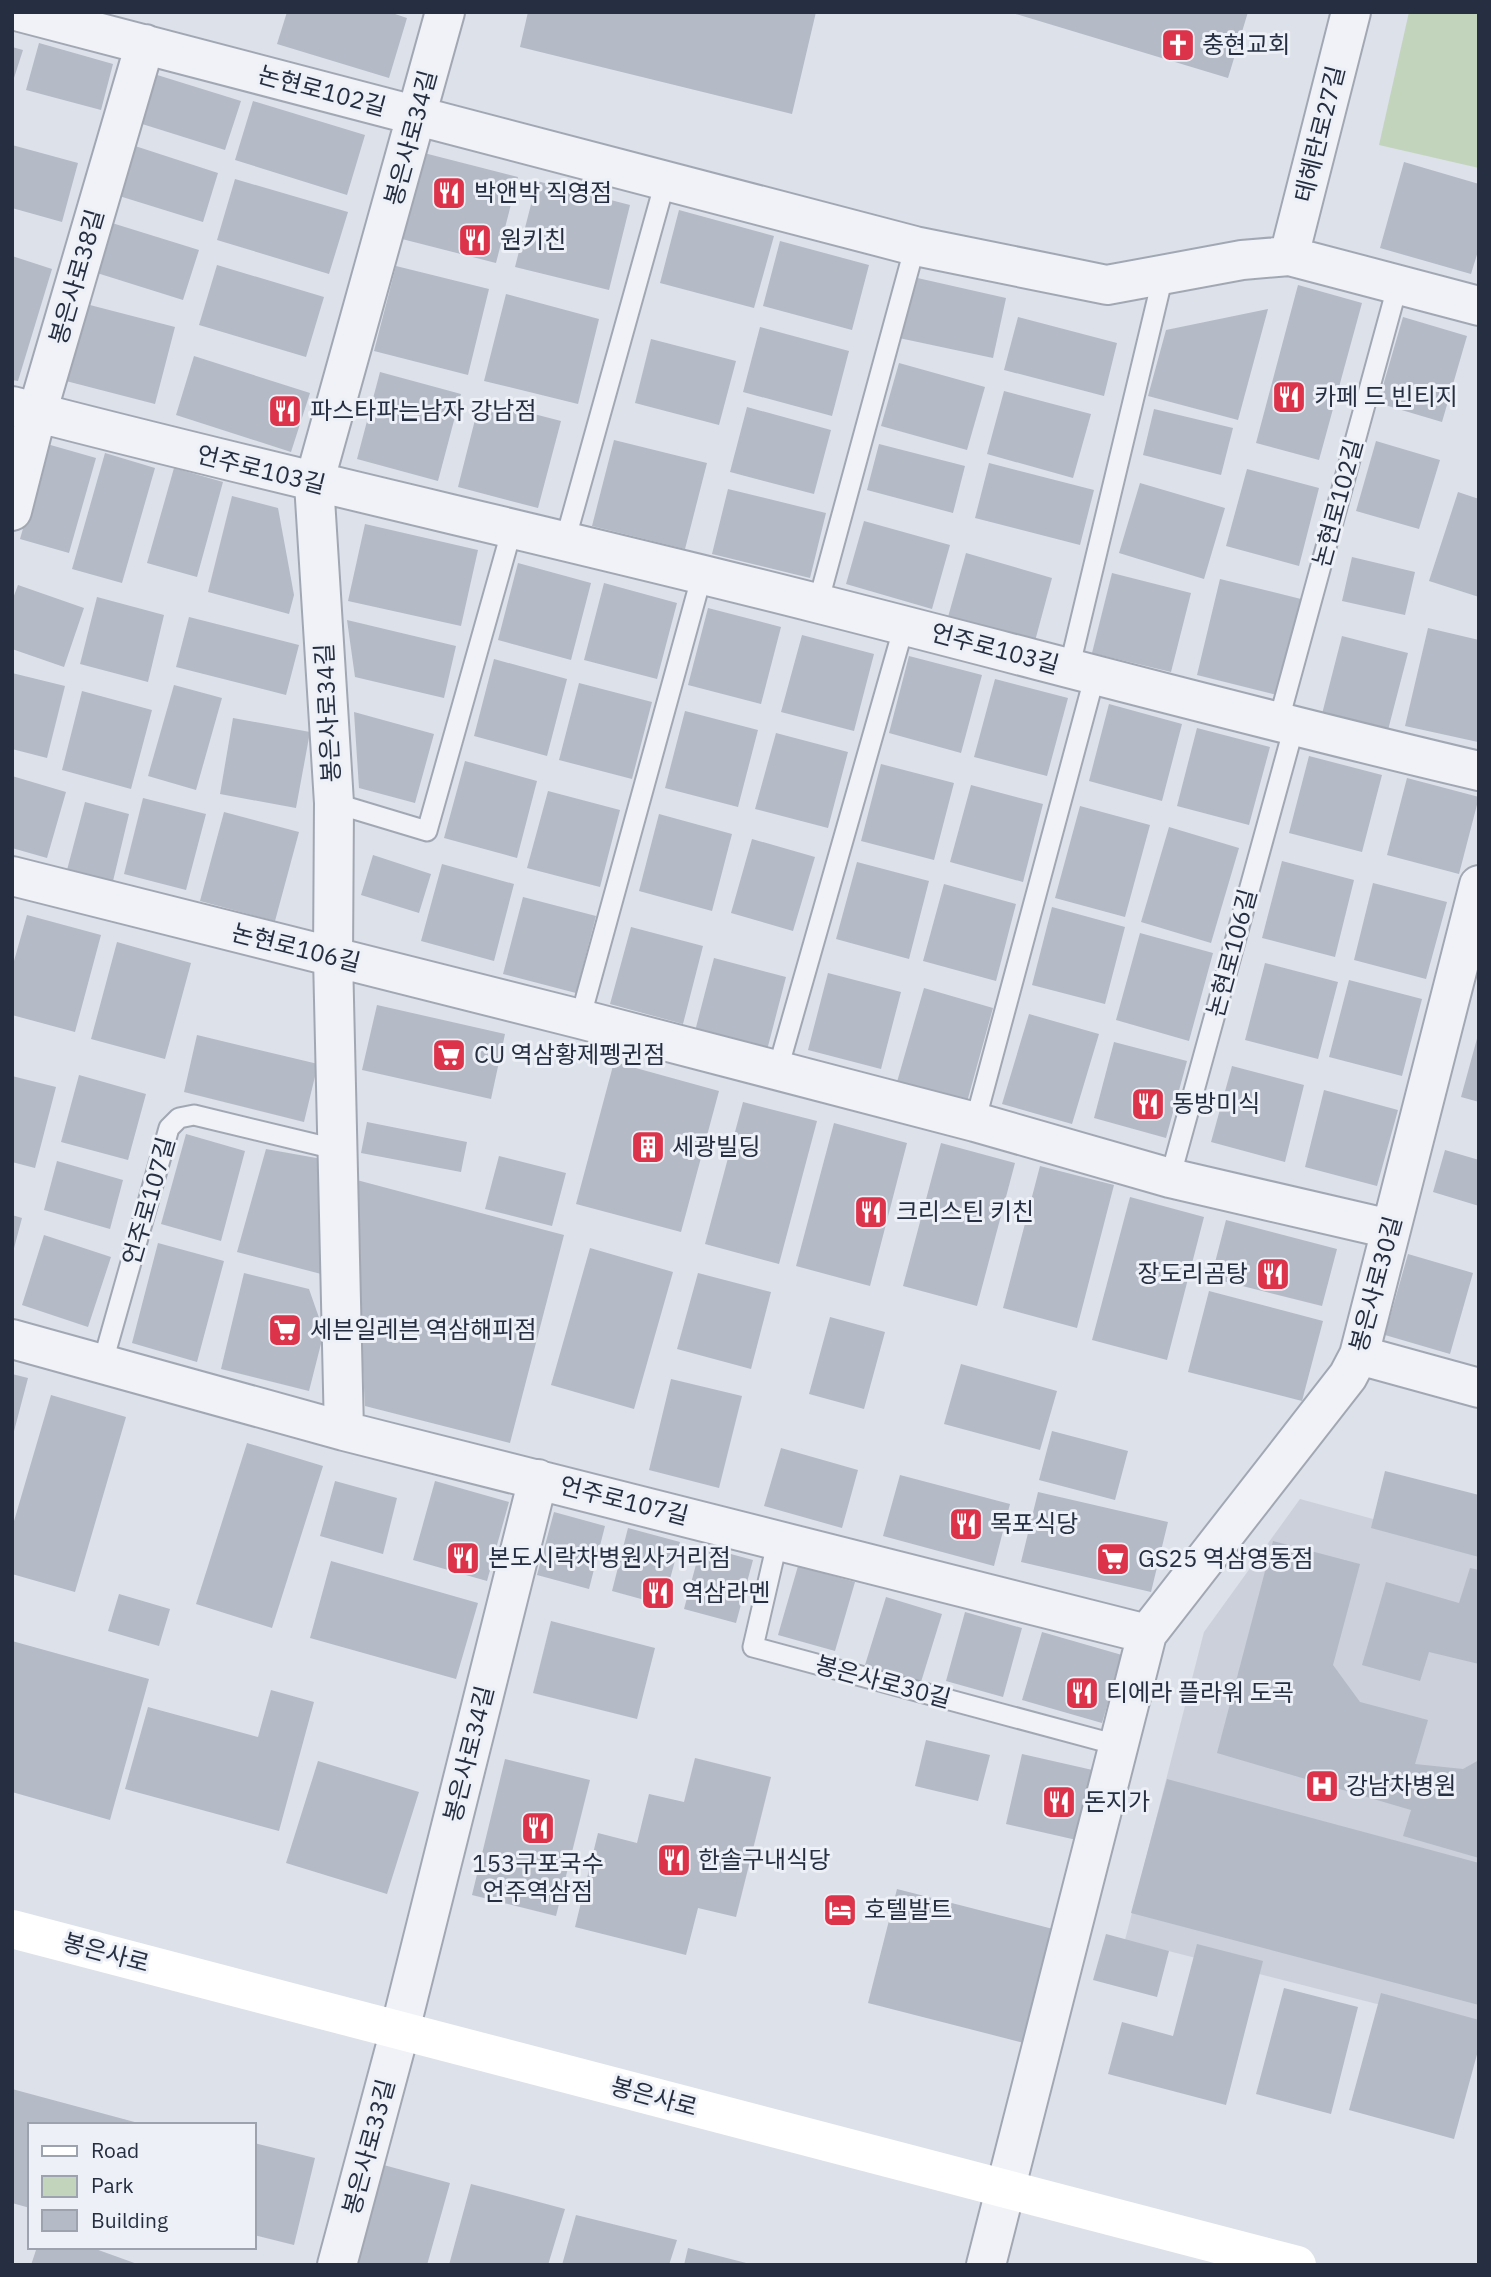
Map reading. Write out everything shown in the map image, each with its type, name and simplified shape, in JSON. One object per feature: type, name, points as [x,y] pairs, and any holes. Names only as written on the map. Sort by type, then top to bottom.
[{"type":"main road","name":"봉은사로","points":[[12,1929],[1297,2265]]},
{"type":"street","name":"논현로102길","points":[[20,12],[915,246],[1107,285],[1242,260],[1289,256],[1479,306]]},
{"type":"street","name":"봉은사로34길","points":[[344,1431],[340,1150],[333,957],[334,803],[314,483],[445,12]]},
{"type":"street","name":"테헤란로27길","points":[[1289,256],[1351,12]]},
{"type":"street","name":"봉은사로38길","points":[[12,511],[25,410],[145,44]]},
{"type":"street","name":"언주로103길","points":[[25,410],[314,483],[818,603],[1286,725],[1479,771]]},
{"type":"street","name":"논현로106길","points":[[12,876],[975,1122],[1170,1178],[1390,1229]]},
{"type":"street","name":"봉은사로30길","points":[[986,2265],[1121,1746],[1147,1634],[1348,1376],[1359,1355],[1479,885]]},
{"type":"street","name":"언주로107길","points":[[12,1339],[344,1431],[1147,1634]]},
{"type":"street","points":[[1359,1355],[1479,1388]]},
{"type":"street","name":"봉은사로34길","points":[[400,2030],[538,1479]]},
{"type":"street","name":"봉은사로33길","points":[[337,2265],[400,2030]]},
{"type":"lane","points":[[565,541],[665,181]]},
{"type":"lane","points":[[818,603],[915,246]]},
{"type":"lane","points":[[975,1122],[1082,672],[1163,276]]},
{"type":"lane","name":"논현로102길","points":[[1286,725],[1398,284]]},
{"type":"lane","points":[[334,803],[427,831],[512,529]]},
{"type":"lane","points":[[580,1019],[702,575]]},
{"type":"lane","points":[[777,1072],[904,626]]},
{"type":"lane","name":"논현로106길","points":[[1170,1178],[1286,725]]},
{"type":"lane","name":"언주로107길","points":[[102,1365],[169,1128],[179,1118],[194,1115],[340,1150]]},
{"type":"lane","name":"봉은사로30길","points":[[778,1539],[752,1647],[1121,1746]]},
{"type":"shaded area","name":"강남차병원","points":[[1300,1499],[1479,1548],[1479,2030],[1125,1940],[1204,1632]]},
{"type":"green space","points":[[1409,12],[1479,12],[1479,168],[1379,145]]},
{"type":"building","points":[[287,12],[389,12],[407,18],[389,78],[277,44]]},
{"type":"building","points":[[528,12],[816,12],[792,114],[520,47]]},
{"type":"building","name":"충현교회","points":[[1009,12],[1248,12],[1228,78]]},
{"type":"building","points":[[39,43],[113,64],[101,110],[26,90]]},
{"type":"building","points":[[12,47],[23,50],[13,81],[12,81]]},
{"type":"building","points":[[154,74],[241,101],[225,150],[139,123]]},
{"type":"building","points":[[253,101],[365,135],[347,195],[235,160]]},
{"type":"building","points":[[12,145],[78,163],[62,222],[12,208]]},
{"type":"building","points":[[132,145],[218,173],[203,222],[116,195]]},
{"type":"building","points":[[424,153],[518,177],[496,263],[402,239]]},
{"type":"building","points":[[1404,162],[1479,184],[1479,248],[1471,274],[1380,248]]},
{"type":"building","points":[[235,179],[348,212],[329,274],[217,240]]},
{"type":"building","points":[[537,181],[630,205],[609,290],[515,267]]},
{"type":"building","points":[[679,210],[774,236],[754,308],[660,283]]},
{"type":"building","points":[[112,223],[199,250],[183,300],[97,273]]},
{"type":"building","points":[[780,241],[869,265],[852,330],[763,306]]},
{"type":"building","points":[[12,256],[52,269],[18,381],[12,380]]},
{"type":"building","points":[[217,265],[324,297],[306,357],[199,325]]},
{"type":"building","points":[[396,266],[489,289],[468,375],[374,351]]},
{"type":"building","points":[[913,277],[1006,298],[993,358],[899,338]]},
{"type":"building","points":[[1298,285],[1362,303],[1319,460],[1256,443]]},
{"type":"building","points":[[506,294],[599,319],[578,404],[484,381]]},
{"type":"building","points":[[86,304],[175,327],[155,404],[66,381]]},
{"type":"building","points":[[1268,309],[1238,420],[1148,396],[1166,330]]},
{"type":"building","points":[[1018,317],[1117,343],[1104,396],[1004,370]]},
{"type":"building","points":[[1403,317],[1467,336],[1442,422],[1378,403]]},
{"type":"building","points":[[760,327],[849,351],[832,416],[743,392]]},
{"type":"building","points":[[651,339],[736,361],[719,425],[635,403]]},
{"type":"building","points":[[194,356],[310,393],[291,452],[176,415]]},
{"type":"building","points":[[899,363],[985,387],[967,450],[881,426]]},
{"type":"building","points":[[380,372],[461,394],[438,481],[357,459]]},
{"type":"building","points":[[1004,391],[1091,414],[1073,478],[987,454]]},
{"type":"building","points":[[480,400],[561,421],[538,508],[458,487]]},
{"type":"building","points":[[747,407],[831,430],[814,494],[730,472]]},
{"type":"building","points":[[1154,409],[1233,428],[1221,475],[1143,455]]},
{"type":"building","points":[[614,440],[707,463],[685,549],[592,526]]},
{"type":"building","points":[[1376,441],[1440,460],[1419,529],[1356,511]]},
{"type":"building","points":[[47,444],[96,458],[69,553],[20,539]]},
{"type":"building","points":[[879,444],[965,466],[953,513],[867,490]]},
{"type":"building","points":[[105,453],[155,468],[122,583],[72,569]]},
{"type":"building","points":[[989,463],[1094,490],[1080,545],[975,518]]},
{"type":"building","points":[[174,468],[223,482],[197,577],[147,563]]},
{"type":"building","points":[[1247,469],[1319,488],[1299,566],[1226,546]]},
{"type":"building","points":[[1140,483],[1225,508],[1204,579],[1119,553]]},
{"type":"building","points":[[728,489],[826,513],[810,578],[712,554]]},
{"type":"building","points":[[1458,492],[1479,499],[1479,597],[1429,581]]},
{"type":"building","points":[[232,496],[278,508],[294,595],[289,614],[208,592]]},
{"type":"building","points":[[864,521],[950,545],[932,609],[846,584]]},
{"type":"building","points":[[365,524],[478,550],[461,626],[348,601]]},
{"type":"building","points":[[966,553],[1052,578],[1035,641],[948,617]]},
{"type":"building","points":[[1352,557],[1415,572],[1405,615],[1342,601]]},
{"type":"building","points":[[518,563],[591,583],[571,660],[498,640]]},
{"type":"building","points":[[1112,573],[1191,593],[1171,672],[1092,653]]},
{"type":"building","points":[[1220,579],[1301,599],[1277,695],[1197,675]]},
{"type":"building","points":[[604,583],[677,603],[657,679],[584,660]]},
{"type":"building","points":[[18,585],[84,608],[64,667],[12,649],[12,601]]},
{"type":"building","points":[[97,597],[164,615],[148,682],[80,664]]},
{"type":"building","points":[[708,608],[781,627],[761,704],[688,685]]},
{"type":"building","points":[[189,617],[299,645],[286,695],[176,667]]},
{"type":"building","points":[[347,620],[456,646],[444,698],[355,677]]},
{"type":"building","points":[[1428,628],[1479,640],[1478,742],[1405,726]]},
{"type":"building","points":[[802,635],[874,654],[854,731],[781,712]]},
{"type":"building","points":[[1342,636],[1408,653],[1388,730],[1322,714]]},
{"type":"building","points":[[909,656],[982,675],[961,753],[889,733]]},
{"type":"building","points":[[494,659],[567,679],[547,756],[474,736]]},
{"type":"building","points":[[12,673],[65,686],[47,758],[12,749]]},
{"type":"building","points":[[995,679],[1068,698],[1047,776],[974,757]]},
{"type":"building","points":[[579,683],[652,702],[632,779],[559,760]]},
{"type":"building","points":[[174,685],[222,698],[196,790],[148,776]]},
{"type":"building","points":[[82,691],[152,710],[131,789],[62,770]]},
{"type":"building","points":[[1109,704],[1182,724],[1162,801],[1089,781]]},
{"type":"building","points":[[685,711],[758,730],[738,807],[665,788]]},
{"type":"building","points":[[354,712],[434,734],[415,803],[359,788]]},
{"type":"building","points":[[233,718],[310,732],[296,808],[220,794]]},
{"type":"building","points":[[1197,728],[1270,747],[1249,825],[1177,806]]},
{"type":"building","points":[[776,733],[848,752],[828,828],[755,809]]},
{"type":"building","points":[[1309,756],[1382,775],[1362,852],[1289,833]]},
{"type":"building","points":[[465,761],[537,781],[517,858],[444,838]]},
{"type":"building","points":[[881,764],[954,783],[934,860],[861,841]]},
{"type":"building","points":[[12,776],[66,792],[47,858],[12,848]]},
{"type":"building","points":[[1407,778],[1479,797],[1459,874],[1387,855]]},
{"type":"building","points":[[971,785],[1043,804],[1023,882],[950,862]]},
{"type":"building","points":[[548,791],[620,810],[600,887],[527,868]]},
{"type":"building","points":[[143,798],[206,814],[186,890],[124,874]]},
{"type":"building","points":[[85,802],[129,814],[113,881],[67,870]]},
{"type":"building","points":[[1080,806],[1150,825],[1125,917],[1055,898]]},
{"type":"building","points":[[224,812],[299,832],[275,921],[200,901]]},
{"type":"building","points":[[659,814],[732,834],[712,911],[639,891]]},
{"type":"building","points":[[1169,827],[1239,848],[1211,943],[1141,922]]},
{"type":"building","points":[[752,839],[815,857],[793,931],[731,913]]},
{"type":"building","points":[[373,855],[431,874],[419,913],[361,895]]},
{"type":"building","points":[[1282,861],[1354,880],[1335,957],[1262,938]]},
{"type":"building","points":[[857,862],[929,881],[909,959],[836,939]]},
{"type":"building","points":[[442,864],[514,884],[494,961],[421,941]]},
{"type":"building","points":[[1373,883],[1447,902],[1426,979],[1354,960]]},
{"type":"building","points":[[944,884],[1016,904],[996,981],[923,961]]},
{"type":"building","points":[[523,897],[596,916],[576,993],[503,974]]},
{"type":"building","points":[[1052,907],[1125,927],[1105,1004],[1032,985]]},
{"type":"building","points":[[27,915],[101,935],[75,1032],[12,1015],[12,968]]},
{"type":"building","points":[[631,927],[703,946],[683,1024],[610,1004]]},
{"type":"building","points":[[1140,933],[1213,953],[1189,1041],[1116,1020]]},
{"type":"building","points":[[117,942],[191,963],[165,1059],[91,1039]]},
{"type":"building","points":[[714,958],[786,977],[766,1054],[694,1035]]},
{"type":"building","points":[[1265,963],[1338,982],[1318,1059],[1245,1040]]},
{"type":"building","points":[[828,973],[901,992],[881,1069],[808,1050]]},
{"type":"building","points":[[1349,980],[1422,999],[1402,1076],[1329,1057]]},
{"type":"building","points":[[924,988],[993,1008],[967,1102],[897,1082]]},
{"type":"building","points":[[377,1005],[505,1034],[491,1099],[362,1070]]},
{"type":"building","points":[[1029,1014],[1099,1034],[1072,1124],[1002,1104]]},
{"type":"building","points":[[197,1035],[318,1064],[304,1122],[184,1092]]},
{"type":"building","points":[[1479,1035],[1479,1102],[1461,1097]]},
{"type":"building","points":[[1114,1042],[1187,1061],[1166,1138],[1094,1118]]},
{"type":"building","name":"세광빌딩","points":[[614,1062],[719,1091],[681,1232],[576,1204]]},
{"type":"building","points":[[1232,1066],[1304,1085],[1285,1162],[1211,1142]]},
{"type":"building","points":[[79,1075],[146,1094],[128,1160],[61,1142]]},
{"type":"building","points":[[12,1076],[56,1087],[35,1168],[12,1162]]},
{"type":"building","points":[[1324,1090],[1398,1110],[1377,1186],[1305,1167]]},
{"type":"building","points":[[743,1102],[817,1121],[779,1264],[705,1244]]},
{"type":"building","points":[[367,1122],[467,1142],[461,1172],[361,1153]]},
{"type":"building","points":[[834,1123],[907,1143],[870,1286],[796,1266]]},
{"type":"building","points":[[186,1134],[245,1151],[221,1241],[161,1224]]},
{"type":"building","points":[[941,1143],[1015,1163],[977,1306],[903,1286]]},
{"type":"building","points":[[266,1149],[322,1159],[325,1275],[237,1252]]},
{"type":"building","points":[[1445,1150],[1479,1160],[1479,1206],[1433,1192]]},
{"type":"building","points":[[499,1156],[566,1173],[552,1226],[485,1209]]},
{"type":"building","points":[[57,1161],[123,1180],[110,1229],[44,1210]]},
{"type":"building","points":[[1040,1166],[1114,1185],[1077,1328],[1003,1308]]},
{"type":"building","points":[[353,1179],[564,1235],[510,1443],[365,1406]]},
{"type":"building","points":[[1130,1197],[1204,1217],[1167,1360],[1092,1340]]},
{"type":"building","points":[[12,1215],[22,1218],[13,1252],[12,1252]]},
{"type":"building","points":[[1226,1220],[1337,1249],[1322,1306],[1211,1278]]},
{"type":"building","points":[[44,1235],[111,1257],[88,1327],[22,1305]]},
{"type":"building","points":[[158,1243],[224,1261],[197,1362],[132,1343]]},
{"type":"building","points":[[590,1248],[673,1272],[634,1409],[551,1385]]},
{"type":"building","points":[[1408,1254],[1473,1273],[1450,1354],[1385,1335]]},
{"type":"building","points":[[244,1273],[309,1289],[324,1332],[309,1391],[221,1369]]},
{"type":"building","points":[[698,1273],[771,1292],[751,1369],[677,1349]]},
{"type":"building","points":[[1209,1291],[1323,1321],[1302,1401],[1188,1372]]},
{"type":"building","points":[[830,1317],[885,1332],[864,1409],[809,1394]]},
{"type":"building","points":[[961,1364],[1057,1391],[1040,1450],[944,1424]]},
{"type":"building","points":[[12,1374],[28,1378],[13,1435],[12,1435]]},
{"type":"building","points":[[671,1379],[742,1396],[719,1488],[649,1470]]},
{"type":"building","points":[[51,1395],[126,1417],[75,1592],[12,1574],[12,1528]]},
{"type":"building","points":[[1052,1431],[1128,1451],[1115,1500],[1039,1480]]},
{"type":"building","points":[[247,1443],[323,1466],[272,1628],[196,1604]]},
{"type":"building","points":[[781,1448],[858,1470],[842,1528],[764,1506]]},
{"type":"building","points":[[1385,1471],[1479,1495],[1479,1557],[1371,1528]]},
{"type":"building","points":[[900,1475],[1010,1504],[994,1566],[883,1536]]},
{"type":"building","points":[[335,1481],[397,1498],[383,1554],[320,1536]]},
{"type":"building","points":[[435,1481],[509,1502],[487,1581],[413,1560]]},
{"type":"building","points":[[1038,1492],[1168,1522],[1151,1592],[1021,1562]]},
{"type":"building","points":[[554,1512],[605,1526],[589,1589],[537,1575]]},
{"type":"building","points":[[628,1528],[680,1542],[663,1605],[612,1591]]},
{"type":"building","points":[[1273,1541],[1360,1564],[1333,1665],[1360,1702],[1428,1720],[1415,1764],[1463,1769],[1479,1760],[1479,1858],[1403,1836],[1411,1810],[1217,1753]]},
{"type":"building","points":[[701,1546],[753,1560],[736,1623],[684,1609]]},
{"type":"building","points":[[331,1561],[478,1603],[456,1679],[310,1638]]},
{"type":"building","points":[[798,1566],[855,1582],[835,1651],[778,1635]]},
{"type":"building","points":[[1470,1568],[1479,1570],[1479,1664],[1429,1652],[1420,1681],[1362,1665],[1386,1582],[1459,1603]]},
{"type":"building","points":[[119,1594],[170,1609],[159,1646],[108,1631]]},
{"type":"building","points":[[886,1597],[942,1614],[921,1682],[865,1665]]},
{"type":"building","points":[[965,1612],[1022,1628],[1003,1697],[946,1681]]},
{"type":"building","points":[[551,1621],[655,1648],[637,1719],[533,1693]]},
{"type":"building","points":[[1042,1632],[1122,1655],[1102,1723],[1022,1700]]},
{"type":"building","points":[[12,1641],[149,1679],[110,1820],[12,1792]]},
{"type":"building","points":[[271,1690],[314,1702],[279,1831],[125,1789],[148,1707],[258,1737]]},
{"type":"building","points":[[926,1740],[990,1755],[978,1801],[915,1786]]},
{"type":"building","points":[[1022,1754],[1097,1771],[1081,1841],[1006,1824]]},
{"type":"building","points":[[695,1758],[771,1777],[736,1917],[698,1908],[686,1955],[575,1927],[598,1833],[637,1843],[649,1794],[684,1802]]},
{"type":"building","points":[[505,1759],[590,1780],[556,1916],[472,1895]]},
{"type":"building","points":[[318,1761],[419,1792],[387,1894],[286,1863]]},
{"type":"building","points":[[1167,1779],[1479,1863],[1479,2005],[1131,1913]]},
{"type":"building","points":[[897,1889],[1057,1930],[1028,2044],[868,2003]]},
{"type":"building","points":[[1106,1934],[1169,1951],[1157,1997],[1093,1980]]},
{"type":"building","points":[[1197,1944],[1263,1961],[1226,2105],[1108,2074],[1122,2022],[1173,2036]]},
{"type":"building","points":[[1284,1988],[1358,2007],[1331,2114],[1256,2094]]},
{"type":"building","points":[[1381,1993],[1479,2020],[1479,2047],[1454,2139],[1349,2110]]},
{"type":"building","points":[[12,2089],[138,2123],[28,2123],[28,2207],[12,2203]]},
{"type":"building","points":[[256,2143],[315,2158],[294,2245],[256,2236]]},
{"type":"building","points":[[380,2164],[450,2183],[427,2265],[353,2265]]},
{"type":"building","points":[[471,2184],[565,2209],[548,2265],[449,2265]]},
{"type":"building","points":[[576,2215],[677,2240],[669,2265],[562,2265]]},
{"type":"building","points":[[688,2248],[750,2264],[750,2265],[684,2265]]},
{"type":"building","points":[[36,2249],[96,2249],[140,2265],[31,2265]]},
{"type":"place","name":"충현교회","points":[[1178,45]]},
{"type":"place","name":"박앤박 직영점","points":[[449,193]]},
{"type":"place","name":"원키친","points":[[475,240]]},
{"type":"place","name":"카페 드 빈티지","points":[[1289,397]]},
{"type":"place","name":"파스타파는남자 강남점","points":[[285,411]]},
{"type":"place","name":"CU 역삼황제펭귄점","points":[[449,1055]]},
{"type":"place","name":"동방미식","points":[[1148,1104]]},
{"type":"place","name":"세광빌딩","points":[[648,1147]]},
{"type":"place","name":"크리스틴 키친","points":[[871,1212]]},
{"type":"place","name":"장도리곰탕","points":[[1273,1274]]},
{"type":"place","name":"세븐일레븐 역삼해피점","points":[[285,1330]]},
{"type":"place","name":"목포식당","points":[[966,1524]]},
{"type":"place","name":"본도시락차병원사거리점","points":[[463,1558]]},
{"type":"place","name":"GS25 역삼영동점","points":[[1113,1559]]},
{"type":"place","name":"역삼라멘","points":[[658,1593]]},
{"type":"place","name":"티에라 플라워 도곡","points":[[1082,1693]]},
{"type":"place","name":"강남차병원","points":[[1322,1786]]},
{"type":"place","name":"돈지가","points":[[1059,1802]]},
{"type":"place","name":"153구포국수 언주역삼점","points":[[538,1828]]},
{"type":"place","name":"한솔구내식당","points":[[674,1860]]},
{"type":"place","name":"호텔발트","points":[[840,1910]]}]
